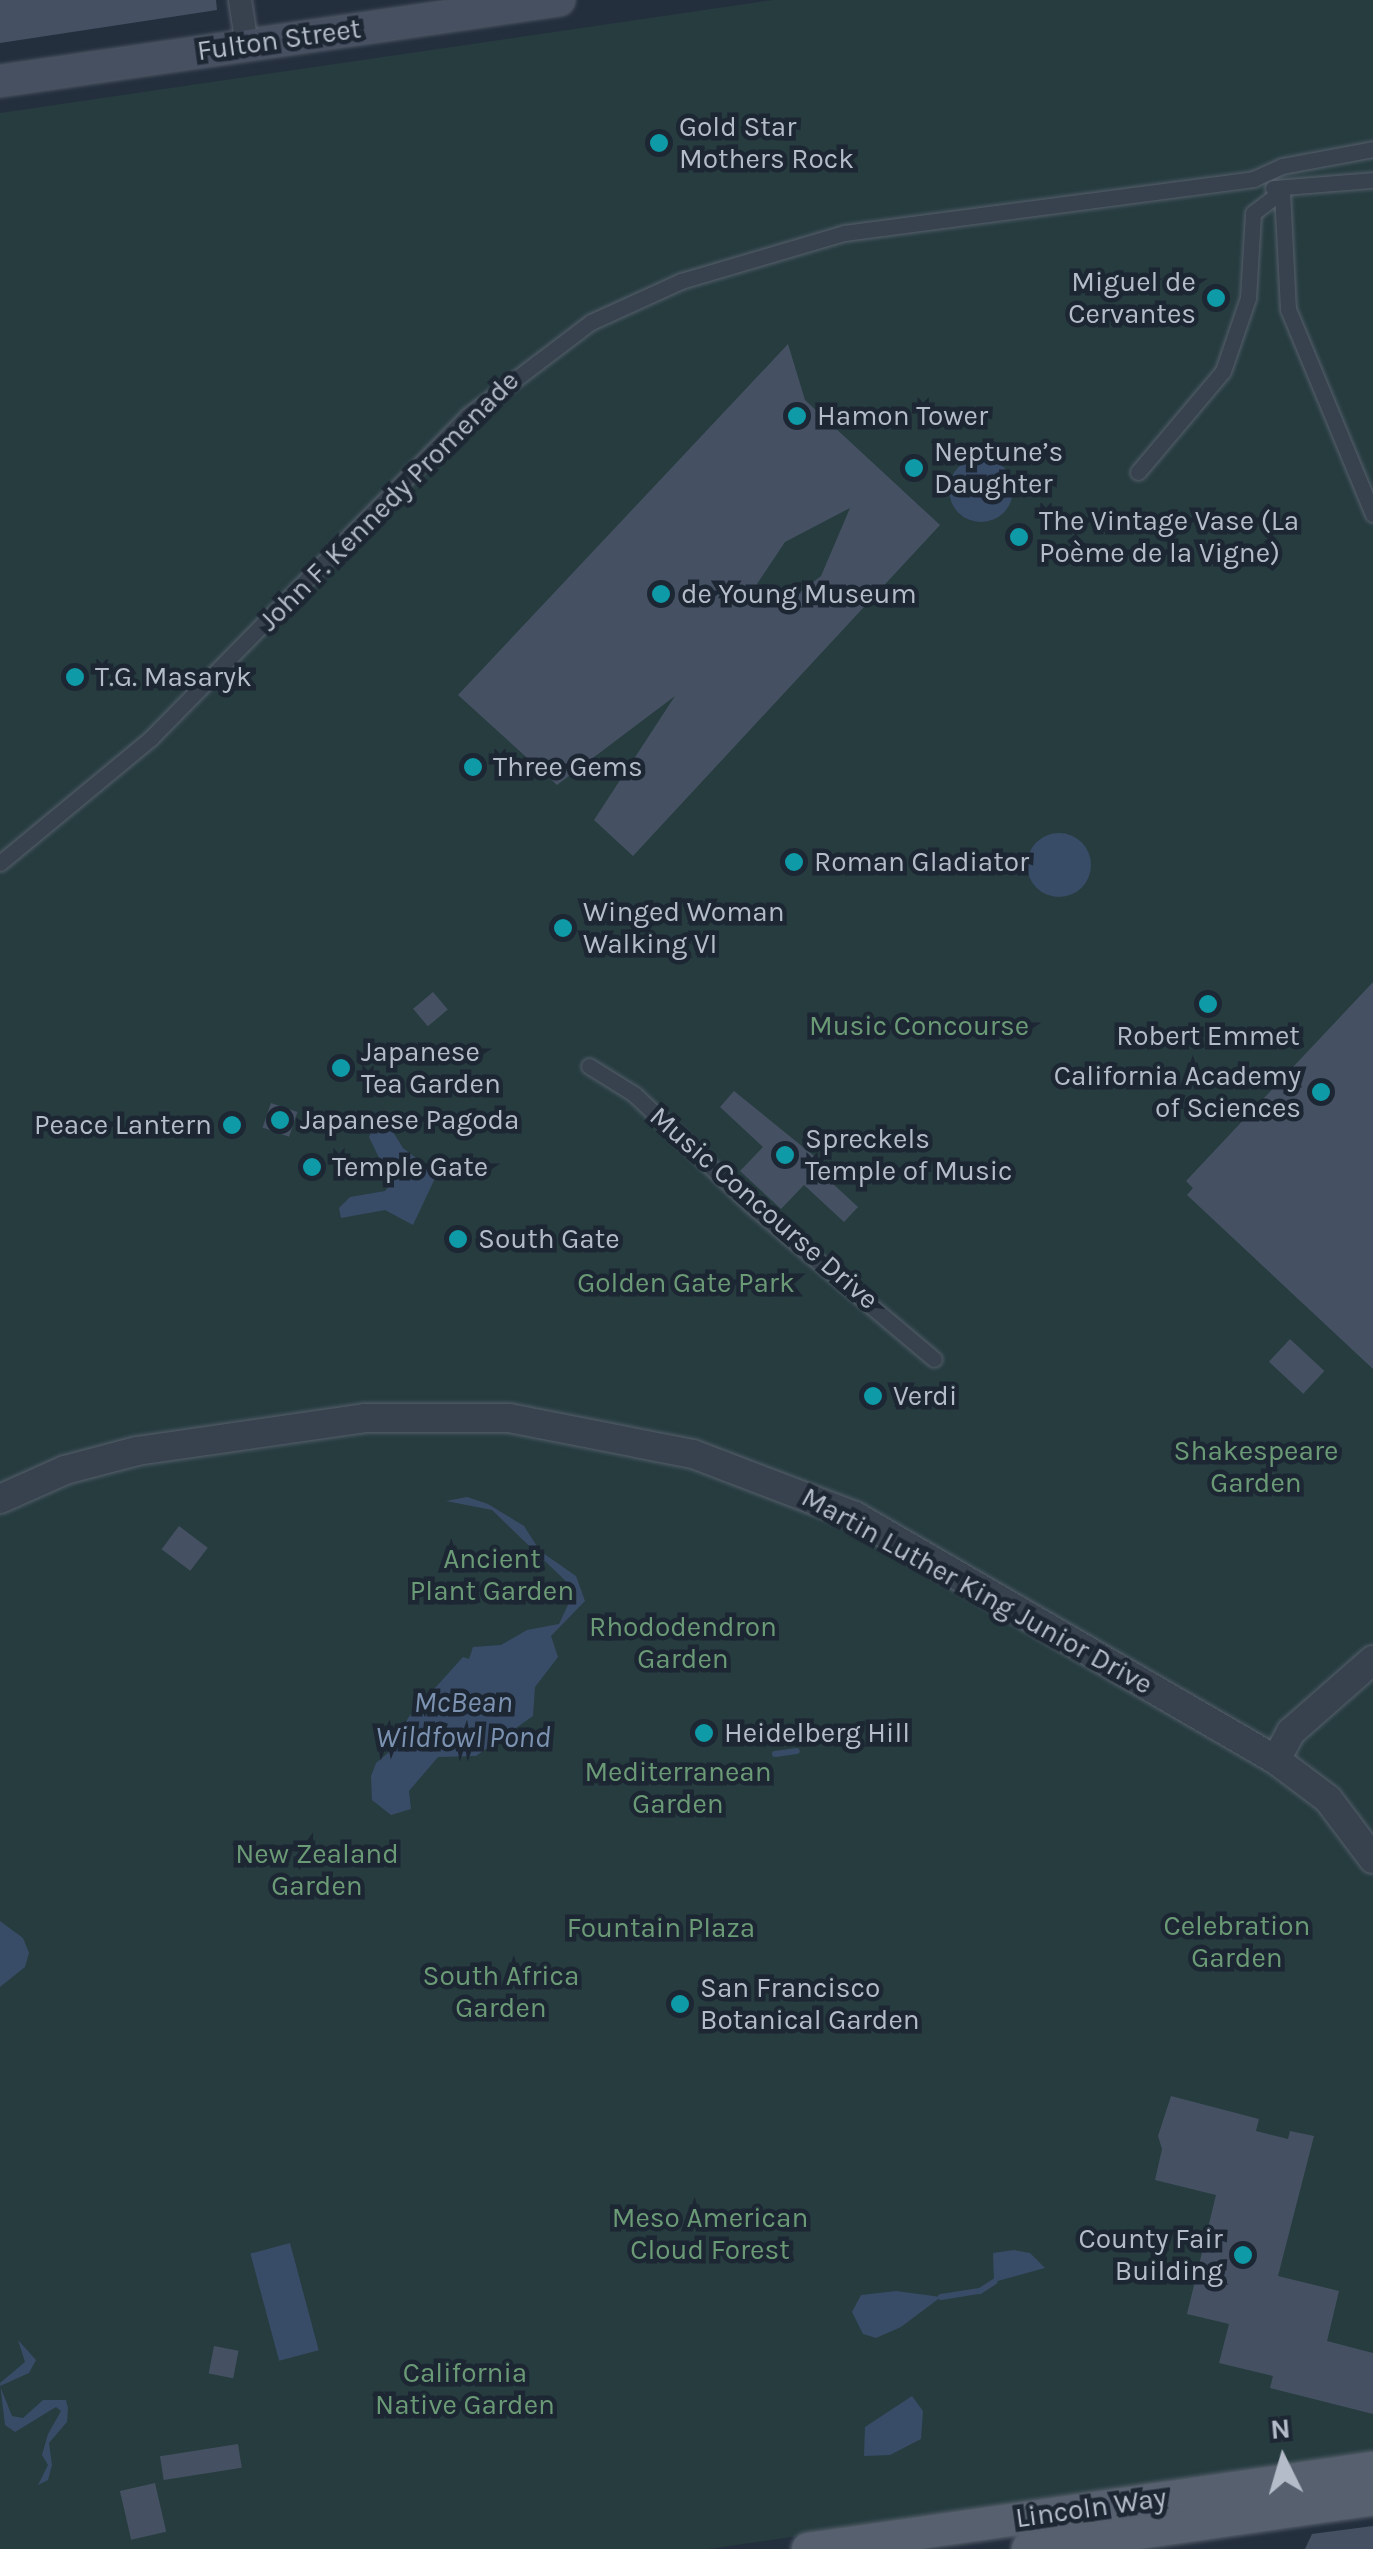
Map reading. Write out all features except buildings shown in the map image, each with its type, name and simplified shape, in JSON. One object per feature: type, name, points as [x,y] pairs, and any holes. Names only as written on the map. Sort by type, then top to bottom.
[{"type":"main road","name":"Fulton Street","points":[[0,81],[546,1]]},
{"type":"main road","name":"Lincoln Way","points":[[808,2549],[1194,2523],[1373,2468]]},
{"type":"main road","name":"Lincoln Way","points":[[1028,2549],[1373,2499]]},
{"type":"street","points":[[240,0],[246,45]]},
{"type":"street","name":"John F. Kennedy Promenade","points":[[0,864],[162,727],[467,416],[591,322],[681,280],[844,233],[1252,180],[1282,166],[1373,149]]},
{"type":"street","name":"John F. Kennedy Promenade","points":[[1252,180],[1282,191],[1373,180]]},
{"type":"street","points":[[1138,472],[1223,371],[1248,298],[1253,213],[1282,191]]},
{"type":"street","points":[[1282,191],[1288,310],[1373,514]]},
{"type":"street","name":"Music Concourse Drive","points":[[589,1066],[634,1094],[751,1205],[862,1291],[934,1359]]},
{"type":"street","name":"Martin Luther King Junior Drive","points":[[0,1499],[97,1460],[294,1424],[466,1415],[607,1434],[754,1473],[855,1516],[1276,1760],[1328,1799],[1373,1860]]},
{"type":"street","points":[[1276,1760],[1291,1732],[1373,1660]]},
{"type":"green space","name":"Golden Gate Park","points":[[773,0],[1373,0],[1373,2453],[709,2549],[0,2549],[0,113]]},
{"type":"water","points":[[981,458],[1003,468],[1013,490],[1003,512],[981,522],[959,512],[949,490],[959,468]]},
{"type":"water","points":[[1059,833],[1082,842],[1091,865],[1082,888],[1059,897],[1036,888],[1027,865],[1036,842]]},
{"type":"water","points":[[380,1111],[403,1148],[437,1174],[413,1225],[385,1210],[341,1218],[339,1208],[350,1197],[385,1191],[391,1183],[369,1137]]},
{"type":"water","name":"McBean Wildfowl Pond","points":[[467,1497],[488,1504],[524,1526],[540,1551],[576,1576],[585,1601],[551,1636],[558,1657],[535,1687],[533,1716],[476,1756],[438,1757],[409,1791],[411,1809],[391,1815],[372,1800],[371,1776],[376,1763],[395,1747],[408,1718],[463,1657],[469,1659],[473,1647],[501,1645],[527,1630],[559,1624],[575,1590],[492,1510],[446,1501]]},
{"type":"water","points":[[0,1921],[23,1938],[29,1953],[25,1967],[0,1987]]},
{"type":"water","points":[[290,2243],[319,2350],[279,2361],[250,2254]]},
{"type":"water","points":[[993,2253],[1030,2253],[1045,2268],[994,2282]]},
{"type":"water","points":[[896,2291],[941,2297],[901,2327],[876,2338],[863,2334],[852,2312],[861,2295]]},
{"type":"water","points":[[18,2340],[36,2360],[29,2373],[0,2386],[25,2362]]},
{"type":"water","points":[[1,2387],[12,2416],[23,2418],[43,2400],[66,2400],[67,2422],[49,2443],[52,2465],[48,2480],[38,2485],[48,2465],[42,2455],[48,2434],[61,2411],[56,2407],[15,2432],[5,2425]]},
{"type":"water","points":[[912,2396],[923,2411],[921,2439],[890,2455],[864,2456],[865,2427]]},
{"type":"waterway","points":[[775,1754],[797,1751]]},
{"type":"waterway","points":[[941,2297],[980,2291],[994,2282]]},
{"type":"place","name":"Gold Star Mothers Rock","points":[[659,143]]},
{"type":"place","name":"Miguel de Cervantes","points":[[1216,298]]},
{"type":"place","name":"Hamon Tower","points":[[797,416]]},
{"type":"place","name":"Neptune’s Daughter","points":[[914,468]]},
{"type":"place","name":"The Vintage Vase (La Poème de la Vigne)","points":[[1019,537]]},
{"type":"place","name":"de Young Museum","points":[[661,594]]},
{"type":"place","name":"T.G. Masaryk","points":[[75,677]]},
{"type":"place","name":"Three Gems","points":[[473,767]]},
{"type":"place","name":"Roman Gladiator","points":[[794,862]]},
{"type":"place","name":"Winged Woman Walking VI","points":[[563,928]]},
{"type":"place","name":"Robert Emmet","points":[[1208,1004]]},
{"type":"place","name":"Japanese Tea Garden","points":[[341,1068]]},
{"type":"place","name":"California Academy of Sciences","points":[[1321,1092]]},
{"type":"place","name":"Japanese Pagoda","points":[[280,1120]]},
{"type":"place","name":"Peace Lantern","points":[[232,1125]]},
{"type":"place","name":"Spreckels Temple of Music","points":[[785,1155]]},
{"type":"place","name":"Temple Gate","points":[[312,1167]]},
{"type":"place","name":"South Gate","points":[[458,1239]]},
{"type":"place","name":"Verdi","points":[[873,1396]]},
{"type":"place","name":"Heidelberg Hill","points":[[704,1733]]},
{"type":"place","name":"San Francisco Botanical Garden","points":[[680,2004]]},
{"type":"place","name":"County Fair Building","points":[[1243,2255]]},
{"type":"park label","name":"Music Concourse","points":[[919,1026]]},
{"type":"park label","name":"Shakespeare Garden","points":[[1256,1467]]},
{"type":"park label","name":"Ancient Plant Garden","points":[[492,1575]]},
{"type":"park label","name":"Rhododendron Garden","points":[[683,1643]]},
{"type":"park label","name":"Mediterranean Garden","points":[[678,1788]]},
{"type":"park label","name":"New Zealand Garden","points":[[317,1870]]},
{"type":"park label","name":"Fountain Plaza","points":[[661,1928]]},
{"type":"park label","name":"Celebration Garden","points":[[1237,1942]]},
{"type":"park label","name":"South Africa Garden","points":[[501,1992]]},
{"type":"park label","name":"Meso American Cloud Forest","points":[[710,2234]]},
{"type":"park label","name":"California Native Garden","points":[[465,2389]]}]
